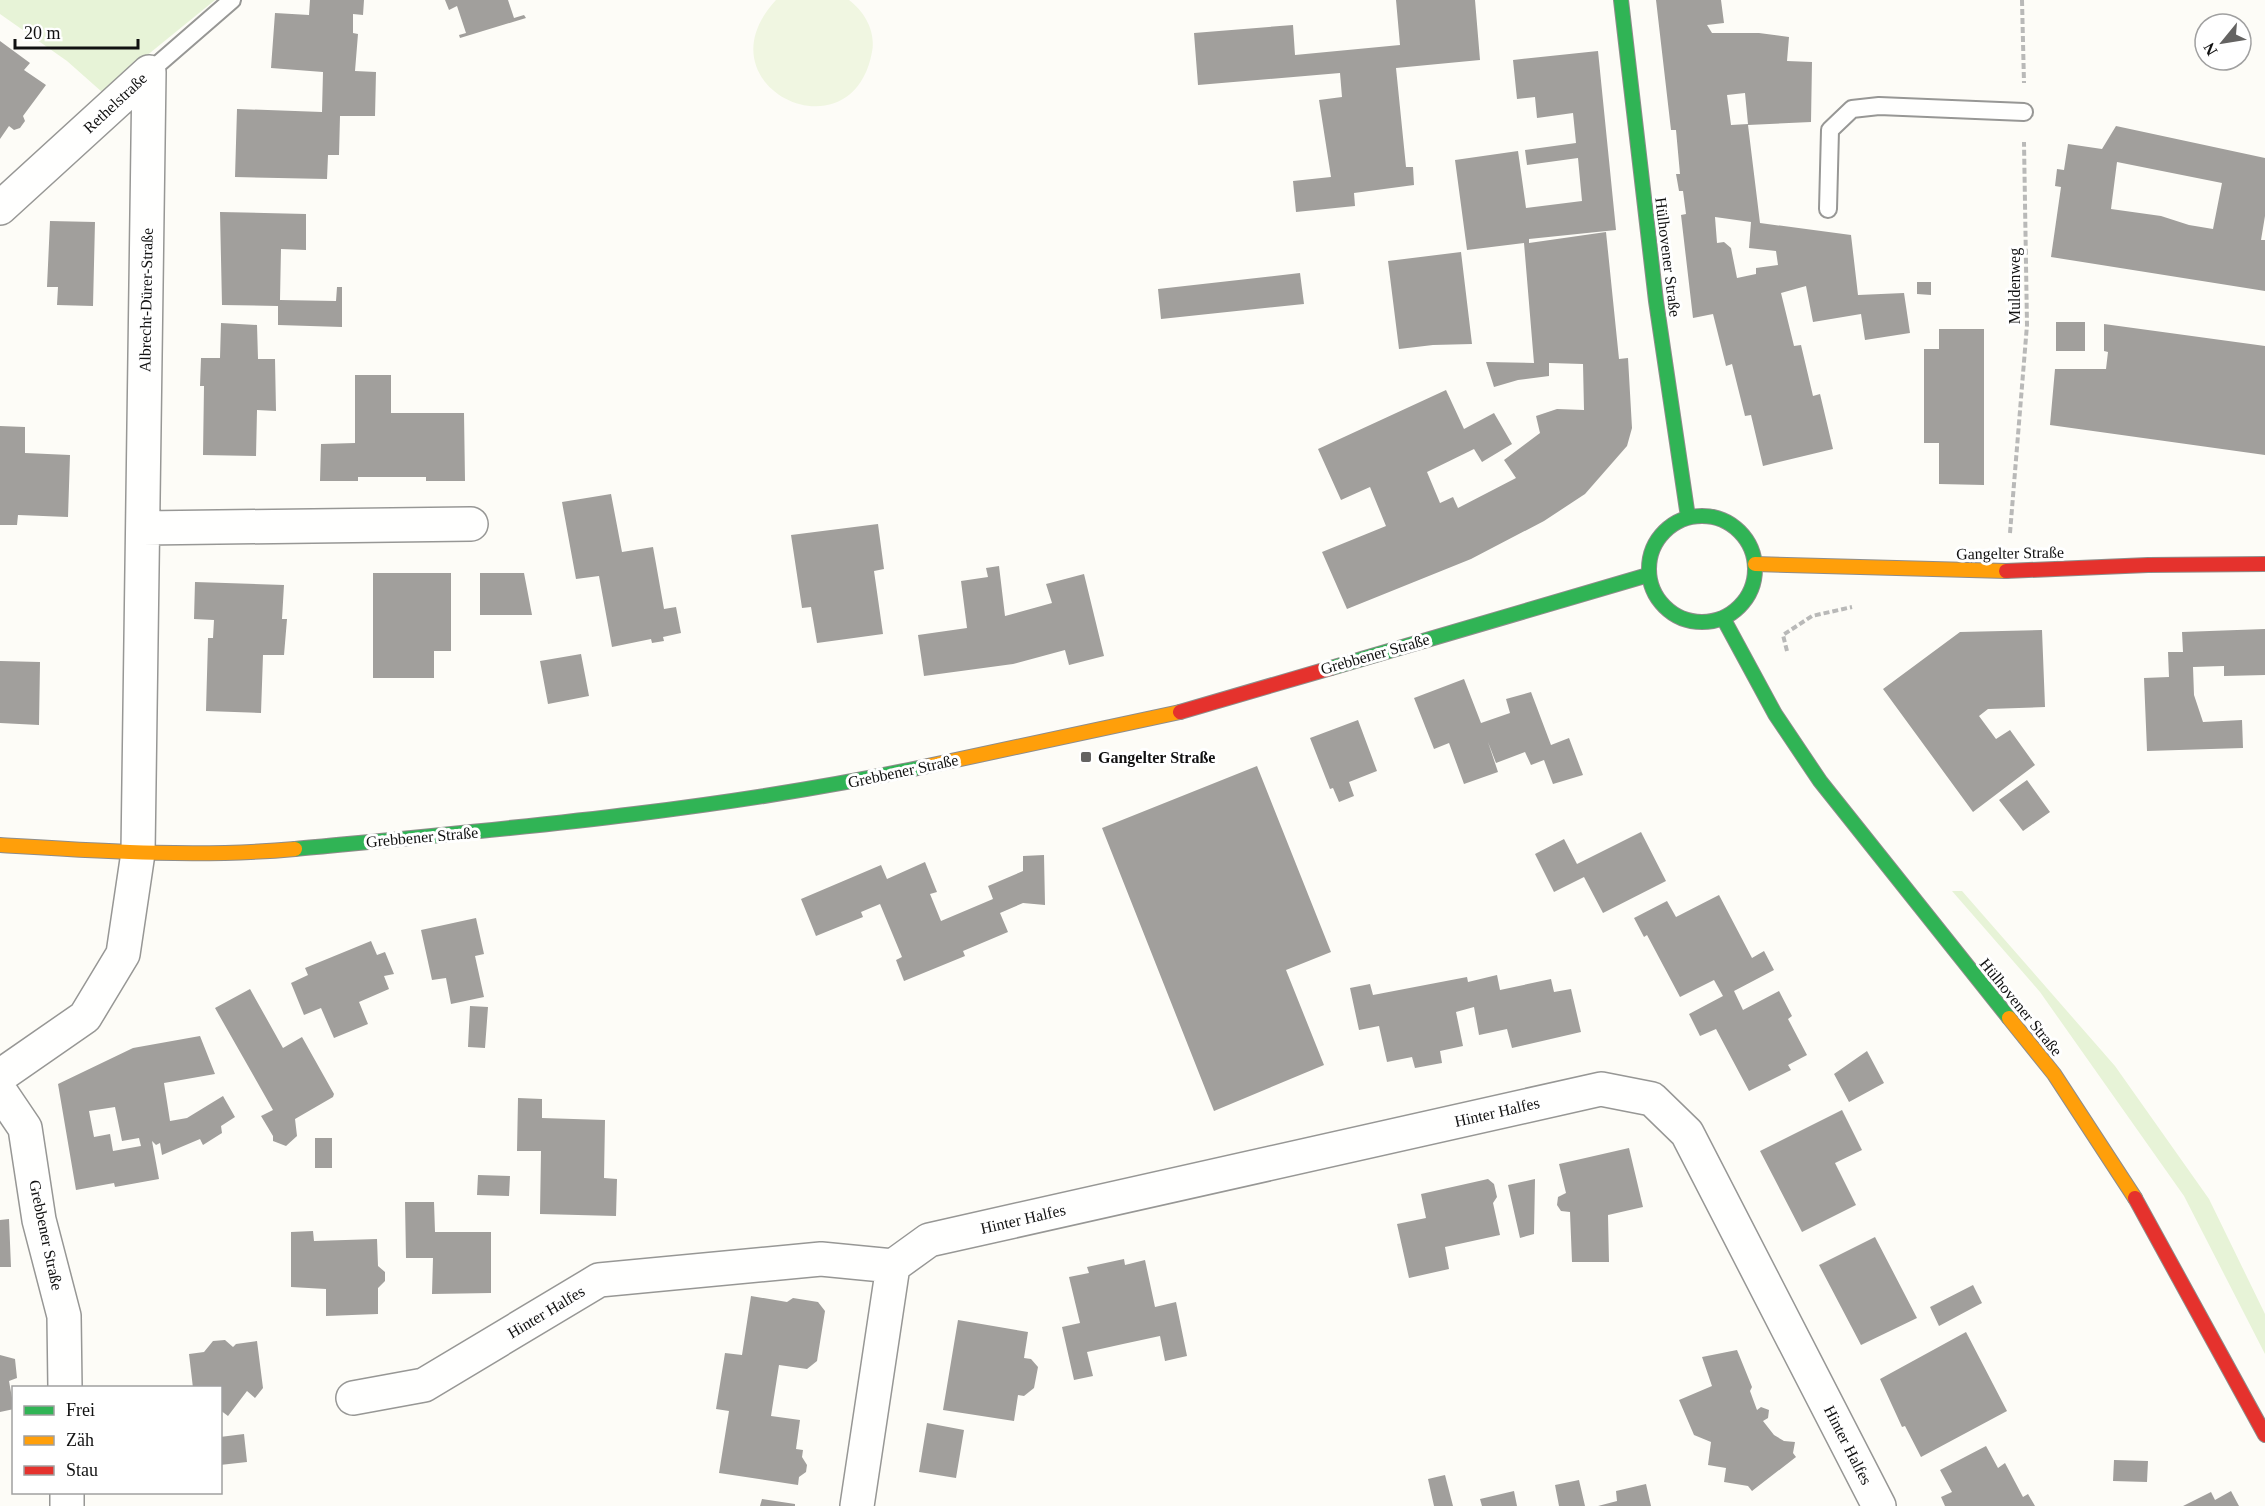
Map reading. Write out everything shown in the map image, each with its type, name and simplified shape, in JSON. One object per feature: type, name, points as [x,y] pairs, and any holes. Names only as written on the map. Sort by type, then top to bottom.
[{"type":"main road","name":"Hülhovener Straße","points":[[1621,0],[1656,301],[1688,517]]},
{"type":"main road","points":[[1688,517],[1719,519],[1733,526],[1743,536],[1755,564],[1754,581],[1748,597],[1737,610],[1707,623],[1690,622],[1674,616],[1662,605],[1653,591],[1648,575],[1650,556],[1658,538],[1672,525],[1688,517]]},
{"type":"main road","name":"Gangelter Straße","points":[[1755,564],[2007,571],[2148,565],[2265,564]]},
{"type":"main road","name":"Grebbener Straße","points":[[0,845],[138,853],[261,852],[541,825],[843,784],[1185,711],[1648,575]]},
{"type":"main road","name":"Hülhovener Straße","points":[[1723,618],[1775,714],[1820,781],[2060,1084],[2147,1217],[2265,1435]]},
{"type":"street","name":"Rethelstraße","points":[[0,208],[149,72]]},
{"type":"street","name":"Albrecht-Dürer-Straße","points":[[138,853],[149,72]]},
{"type":"street","points":[[143,528],[471,524]]},
{"type":"street","points":[[0,1076],[85,1017],[123,954],[138,853]]},
{"type":"street","name":"Hinter Halfes","points":[[353,1398],[424,1385],[600,1280],[821,1259],[893,1266],[929,1240],[1601,1089],[1652,1099],[1687,1133],[1879,1506]]},
{"type":"street","name":"Grebbener Straße","points":[[0,1091],[25,1128],[39,1220],[64,1316],[65,1386]]},
{"type":"street","points":[[857,1506],[893,1266]]},
{"type":"lane","name":"Rethelstraße","points":[[149,72],[232,0]]},
{"type":"lane","points":[[1828,209],[1830,130],[1852,109],[1879,106],[2024,112]]},
{"type":"path","name":"Muldenweg","points":[[2007,571],[2027,325],[2022,0]]},
{"type":"green space","points":[[0,0],[215,0],[102,92],[67,61],[0,14]]},
{"type":"green space","points":[[776,0],[849,0],[864,16],[871,30],[872,52],[859,85],[837,102],[812,106],[786,99],[766,83],[754,60],[756,31]]},
{"type":"green space","points":[[1952,891],[1962,891],[2115,1066],[2209,1199],[2265,1314],[2265,1354],[2184,1196],[2040,992]]},
{"type":"building","points":[[310,0],[364,0],[363,15],[353,14],[353,33],[358,34],[355,71],[376,72],[375,116],[340,116],[339,155],[328,155],[327,179],[235,177],[237,109],[322,112],[323,72],[271,68],[275,13],[309,15]]},
{"type":"building","points":[[445,0],[508,0],[514,18],[524,15],[526,18],[460,38],[459,35],[466,33],[457,6],[449,10]]},
{"type":"building","points":[[1396,0],[1475,0],[1480,60],[1396,68],[1406,167],[1413,167],[1414,185],[1354,193],[1355,206],[1296,212],[1293,181],[1331,177],[1319,100],[1342,97],[1340,73],[1198,85],[1194,33],[1293,25],[1295,55],[1400,45]]},
{"type":"building","points":[[1656,0],[1721,0],[1724,23],[1707,25],[1712,33],[1759,33],[1789,37],[1787,61],[1812,62],[1811,122],[1748,125],[1760,223],[1851,235],[1858,295],[1904,293],[1910,333],[1865,340],[1861,314],[1813,322],[1806,286],[1781,293],[1794,346],[1801,345],[1813,396],[1820,394],[1833,449],[1763,466],[1751,415],[1745,416],[1732,364],[1726,366],[1713,314],[1693,318],[1681,215],[1686,214],[1683,191],[1679,191],[1676,174],[1680,174],[1676,130],[1671,130]],"holes":[[[1745,93],[1748,124],[1731,125],[1727,95]],[[1715,217],[1751,222],[1749,248],[1776,251],[1778,265],[1756,268],[1756,274],[1737,278],[1731,248],[1724,242],[1717,243]]]},
{"type":"building","points":[[0,41],[30,63],[24,70],[46,85],[23,116],[25,121],[20,128],[14,130],[9,126],[0,139]]},
{"type":"building","points":[[1598,51],[1616,230],[1529,239],[1529,243],[1606,232],[1619,359],[1628,358],[1632,428],[1627,446],[1585,494],[1544,521],[1471,559],[1347,609],[1322,552],[1386,526],[1370,487],[1341,500],[1318,449],[1446,390],[1464,429],[1494,413],[1512,444],[1482,462],[1474,449],[1427,472],[1440,503],[1453,497],[1458,508],[1516,478],[1504,460],[1540,433],[1536,416],[1557,409],[1584,410],[1583,364],[1549,363],[1549,376],[1518,380],[1494,387],[1486,362],[1534,363],[1524,243],[1467,250],[1455,160],[1518,151],[1526,208],[1582,201],[1578,158],[1527,165],[1525,150],[1576,143],[1573,113],[1537,118],[1535,97],[1517,99],[1513,60]]},
{"type":"building","points":[[2116,126],[2265,158],[2265,216],[2261,240],[2265,240],[2265,291],[2051,257],[2061,187],[2055,186],[2057,169],[2064,170],[2068,144],[2102,149]],"holes":[[[2117,162],[2222,183],[2213,229],[2189,225],[2161,216],[2111,209]]]},
{"type":"building","points":[[220,212],[306,214],[306,250],[281,249],[280,300],[336,301],[337,287],[342,287],[342,327],[278,325],[278,306],[222,305]]},
{"type":"building","points":[[50,221],[95,222],[93,306],[57,305],[58,287],[47,287]]},
{"type":"building","points":[[1461,252],[1472,344],[1399,349],[1388,261]]},
{"type":"building","points":[[1300,273],[1304,304],[1161,319],[1158,289]]},
{"type":"building","points":[[1917,282],[1931,282],[1931,295],[1917,294]]},
{"type":"building","points":[[2056,322],[2085,322],[2085,351],[2056,351]]},
{"type":"building","points":[[221,323],[257,325],[258,359],[275,359],[276,411],[257,410],[256,456],[203,455],[204,386],[200,386],[201,358],[220,358]]},
{"type":"building","points":[[2104,324],[2265,346],[2265,455],[2050,425],[2055,369],[2106,369],[2108,352],[2104,351]]},
{"type":"building","points":[[1939,329],[1984,329],[1984,485],[1939,484],[1939,443],[1924,443],[1924,349],[1939,349]]},
{"type":"building","points":[[355,375],[391,375],[391,413],[464,413],[465,481],[426,481],[426,477],[358,477],[358,481],[320,481],[321,444],[355,443]]},
{"type":"building","points":[[0,426],[25,427],[25,453],[70,455],[68,517],[18,515],[17,525],[0,525]]},
{"type":"building","points":[[611,494],[622,552],[653,547],[664,609],[676,607],[681,633],[663,637],[664,641],[652,643],[651,639],[612,647],[599,576],[576,579],[562,502]]},
{"type":"building","points":[[878,524],[884,569],[874,571],[883,634],[817,643],[811,607],[802,608],[791,535]]},
{"type":"building","points":[[999,566],[1005,616],[1052,603],[1046,584],[1084,574],[1104,656],[1069,665],[1065,650],[1013,664],[924,676],[918,635],[967,628],[961,581],[988,577],[986,568]]},
{"type":"building","points":[[373,573],[451,573],[451,651],[434,651],[434,678],[373,678]]},
{"type":"building","points":[[480,573],[524,573],[532,615],[480,615]]},
{"type":"building","points":[[195,582],[284,585],[282,619],[287,619],[284,655],[263,655],[261,713],[206,711],[208,638],[213,638],[214,620],[194,619]]},
{"type":"building","points":[[2265,629],[2265,675],[2224,676],[2224,666],[2193,667],[2194,695],[2203,722],[2242,720],[2243,748],[2147,751],[2144,678],[2169,677],[2168,652],[2183,652],[2182,632]]},
{"type":"building","points":[[2042,630],[2045,707],[1988,709],[1979,716],[1996,739],[2010,730],[2035,765],[1973,812],[1883,689],[1960,632]]},
{"type":"building","points":[[581,654],[589,696],[548,704],[540,661]]},
{"type":"building","points":[[0,661],[40,662],[39,725],[0,723]]},
{"type":"building","points":[[1464,679],[1481,723],[1510,713],[1506,699],[1531,692],[1551,745],[1569,738],[1583,775],[1553,784],[1544,760],[1531,765],[1525,752],[1496,763],[1488,742],[1498,772],[1464,784],[1449,743],[1434,749],[1414,698]]},
{"type":"building","points":[[1358,720],[1377,771],[1349,782],[1354,796],[1339,802],[1333,788],[1330,789],[1310,738]]},
{"type":"building","points":[[1257,766],[1331,952],[1286,970],[1324,1065],[1214,1111],[1102,828]]},
{"type":"building","points":[[2027,780],[2050,812],[2023,831],[1999,800]]},
{"type":"building","points":[[1641,832],[1666,881],[1603,913],[1584,877],[1554,892],[1535,854],[1564,839],[1577,864]]},
{"type":"building","points":[[1044,855],[1045,905],[1023,903],[1000,913],[1008,932],[963,951],[965,956],[904,981],[896,960],[902,957],[880,904],[861,912],[863,917],[816,936],[801,899],[881,865],[887,879],[925,862],[937,892],[930,894],[941,921],[993,899],[988,886],[1023,871],[1023,856]]},
{"type":"building","points":[[1719,895],[1752,958],[1764,951],[1774,970],[1734,991],[1743,1010],[1779,991],[1792,1016],[1788,1019],[1807,1055],[1788,1065],[1791,1070],[1749,1091],[1716,1029],[1700,1036],[1689,1014],[1723,996],[1714,980],[1680,997],[1647,935],[1644,937],[1634,918],[1667,901],[1676,917]]},
{"type":"building","points":[[476,918],[484,954],[475,956],[484,997],[451,1004],[446,978],[432,980],[421,930]]},
{"type":"building","points":[[371,941],[377,955],[385,952],[394,974],[384,976],[389,989],[359,1002],[368,1024],[334,1038],[321,1008],[304,1015],[291,983],[308,975],[305,968]]},
{"type":"building","points":[[1497,975],[1500,990],[1551,979],[1554,992],[1571,989],[1581,1032],[1512,1048],[1507,1029],[1479,1035],[1474,1007],[1456,1012],[1463,1046],[1440,1051],[1442,1063],[1415,1068],[1412,1057],[1387,1062],[1379,1026],[1359,1030],[1350,988],[1370,984],[1373,995],[1467,977],[1468,982]]},
{"type":"building","points":[[250,989],[283,1048],[302,1037],[334,1094],[333,1097],[295,1119],[297,1136],[286,1146],[273,1141],[273,1136],[261,1116],[273,1110],[215,1008]]},
{"type":"building","points":[[470,1006],[488,1007],[485,1048],[468,1047]]},
{"type":"building","points":[[200,1036],[215,1074],[164,1083],[170,1121],[187,1118],[223,1096],[235,1117],[221,1126],[222,1133],[203,1145],[200,1139],[162,1155],[160,1143],[156,1145],[152,1141],[159,1179],[115,1187],[114,1183],[76,1190],[58,1084],[133,1048]],"holes":[[[115,1107],[122,1141],[139,1138],[141,1146],[113,1151],[110,1134],[94,1137],[89,1111]]]},
{"type":"building","points":[[1867,1051],[1884,1083],[1849,1102],[1834,1074]]},
{"type":"building","points":[[518,1098],[542,1099],[542,1118],[605,1120],[604,1178],[617,1179],[616,1216],[540,1214],[541,1151],[517,1151]]},
{"type":"building","points":[[1842,1110],[1862,1150],[1835,1163],[1856,1205],[1802,1232],[1760,1151]]},
{"type":"building","points":[[315,1138],[332,1138],[332,1168],[315,1168]]},
{"type":"building","points":[[1629,1148],[1643,1207],[1608,1215],[1609,1262],[1572,1262],[1570,1212],[1561,1211],[1557,1205],[1558,1197],[1566,1193],[1559,1164]]},
{"type":"building","points":[[478,1175],[510,1176],[509,1196],[477,1195]]},
{"type":"building","points":[[1488,1179],[1494,1184],[1497,1197],[1493,1203],[1500,1235],[1445,1247],[1449,1269],[1409,1278],[1397,1224],[1426,1218],[1421,1194]]},
{"type":"building","points":[[1535,1179],[1534,1234],[1520,1238],[1508,1185]]},
{"type":"building","points":[[405,1202],[434,1202],[435,1232],[491,1232],[491,1293],[432,1294],[433,1258],[406,1258]]},
{"type":"building","points":[[9,1219],[11,1267],[0,1267],[0,1220]]},
{"type":"building","points":[[313,1231],[314,1241],[377,1239],[378,1266],[385,1272],[385,1281],[378,1288],[378,1314],[326,1316],[326,1289],[291,1287],[291,1232]]},
{"type":"building","points":[[1875,1237],[1917,1318],[1861,1345],[1819,1265]]},
{"type":"building","points":[[1124,1259],[1125,1265],[1145,1260],[1155,1307],[1176,1302],[1187,1356],[1165,1361],[1160,1336],[1087,1352],[1093,1376],[1074,1380],[1062,1327],[1080,1323],[1069,1277],[1089,1273],[1087,1267]]},
{"type":"building","points":[[1973,1285],[1982,1303],[1939,1326],[1930,1307]]},
{"type":"building","points":[[751,1296],[787,1302],[793,1298],[818,1302],[825,1311],[817,1361],[807,1369],[779,1365],[771,1416],[800,1420],[796,1449],[803,1450],[802,1457],[807,1465],[806,1472],[799,1477],[798,1485],[719,1473],[729,1411],[716,1409],[725,1353],[742,1355]]},
{"type":"building","points":[[958,1320],[1028,1332],[1024,1358],[1031,1359],[1038,1367],[1034,1388],[1024,1396],[1018,1395],[1014,1421],[943,1410]]},
{"type":"building","points":[[1966,1332],[2007,1411],[1921,1457],[1905,1426],[1902,1427],[1880,1379]]},
{"type":"building","points":[[225,1340],[233,1347],[236,1344],[257,1341],[263,1388],[255,1398],[247,1391],[228,1416],[222,1412],[222,1386],[193,1386],[189,1354],[204,1352],[213,1341]]},
{"type":"building","points":[[1737,1350],[1752,1387],[1750,1391],[1757,1410],[1761,1407],[1769,1410],[1768,1418],[1763,1421],[1774,1435],[1784,1441],[1795,1442],[1793,1453],[1796,1457],[1752,1491],[1748,1486],[1724,1482],[1726,1468],[1708,1465],[1711,1442],[1694,1435],[1679,1400],[1712,1386],[1702,1357]]},
{"type":"building","points":[[0,1355],[15,1359],[17,1378],[9,1381],[12,1409],[0,1412]]},
{"type":"building","points":[[927,1423],[964,1430],[956,1478],[919,1472]]},
{"type":"building","points":[[244,1434],[247,1462],[222,1465],[222,1437]]},
{"type":"building","points":[[1986,1446],[1998,1468],[2005,1463],[2023,1497],[2028,1494],[2035,1506],[1945,1506],[1941,1497],[1952,1492],[1940,1470]]},
{"type":"building","points":[[2114,1460],[2148,1461],[2147,1482],[2113,1481]]},
{"type":"building","points":[[1445,1475],[1453,1506],[1434,1506],[1428,1479]]},
{"type":"building","points":[[1579,1480],[1585,1506],[1559,1506],[1555,1485]]},
{"type":"building","points":[[1646,1484],[1651,1506],[1598,1506],[1617,1501],[1616,1491]]},
{"type":"building","points":[[1514,1491],[1517,1506],[1482,1506],[1480,1499]]},
{"type":"building","points":[[2231,1491],[2239,1506],[2183,1506],[2211,1492],[2215,1500]]},
{"type":"building","points":[[762,1499],[795,1504],[795,1506],[760,1506]]},
{"type":"traffic: fast","points":[[1621,0],[1656,301],[1688,517]]},
{"type":"traffic: fast","points":[[1702,516],[1722,520],[1740,531],[1751,549],[1755,569],[1751,589],[1740,607],[1722,618],[1702,622],[1682,618],[1664,607],[1653,589],[1649,569],[1653,549],[1664,531],[1682,520],[1702,516]]},
{"type":"traffic: fast","points":[[1331,668],[1648,575]]},
{"type":"traffic: fast","points":[[1723,618],[1775,714],[1820,781],[2009,1018]]},
{"type":"traffic: fast","points":[[295,849],[531,826],[688,807],[767,796],[923,767]]},
{"type":"traffic: slow","points":[[1755,564],[2006,571]]},
{"type":"traffic: slow","points":[[923,767],[1180,712]]},
{"type":"traffic: slow","points":[[0,845],[184,853],[295,849]]},
{"type":"traffic: slow","points":[[2009,1018],[2054,1074],[2135,1198]]},
{"type":"traffic: jam","points":[[2006,571],[2148,565],[2265,564]]},
{"type":"traffic: jam","points":[[1180,712],[1331,668]]},
{"type":"traffic: jam","points":[[2135,1198],[2265,1435]]},
{"type":"place","name":"Gangelter Straße","points":[[1086,757]]}]
